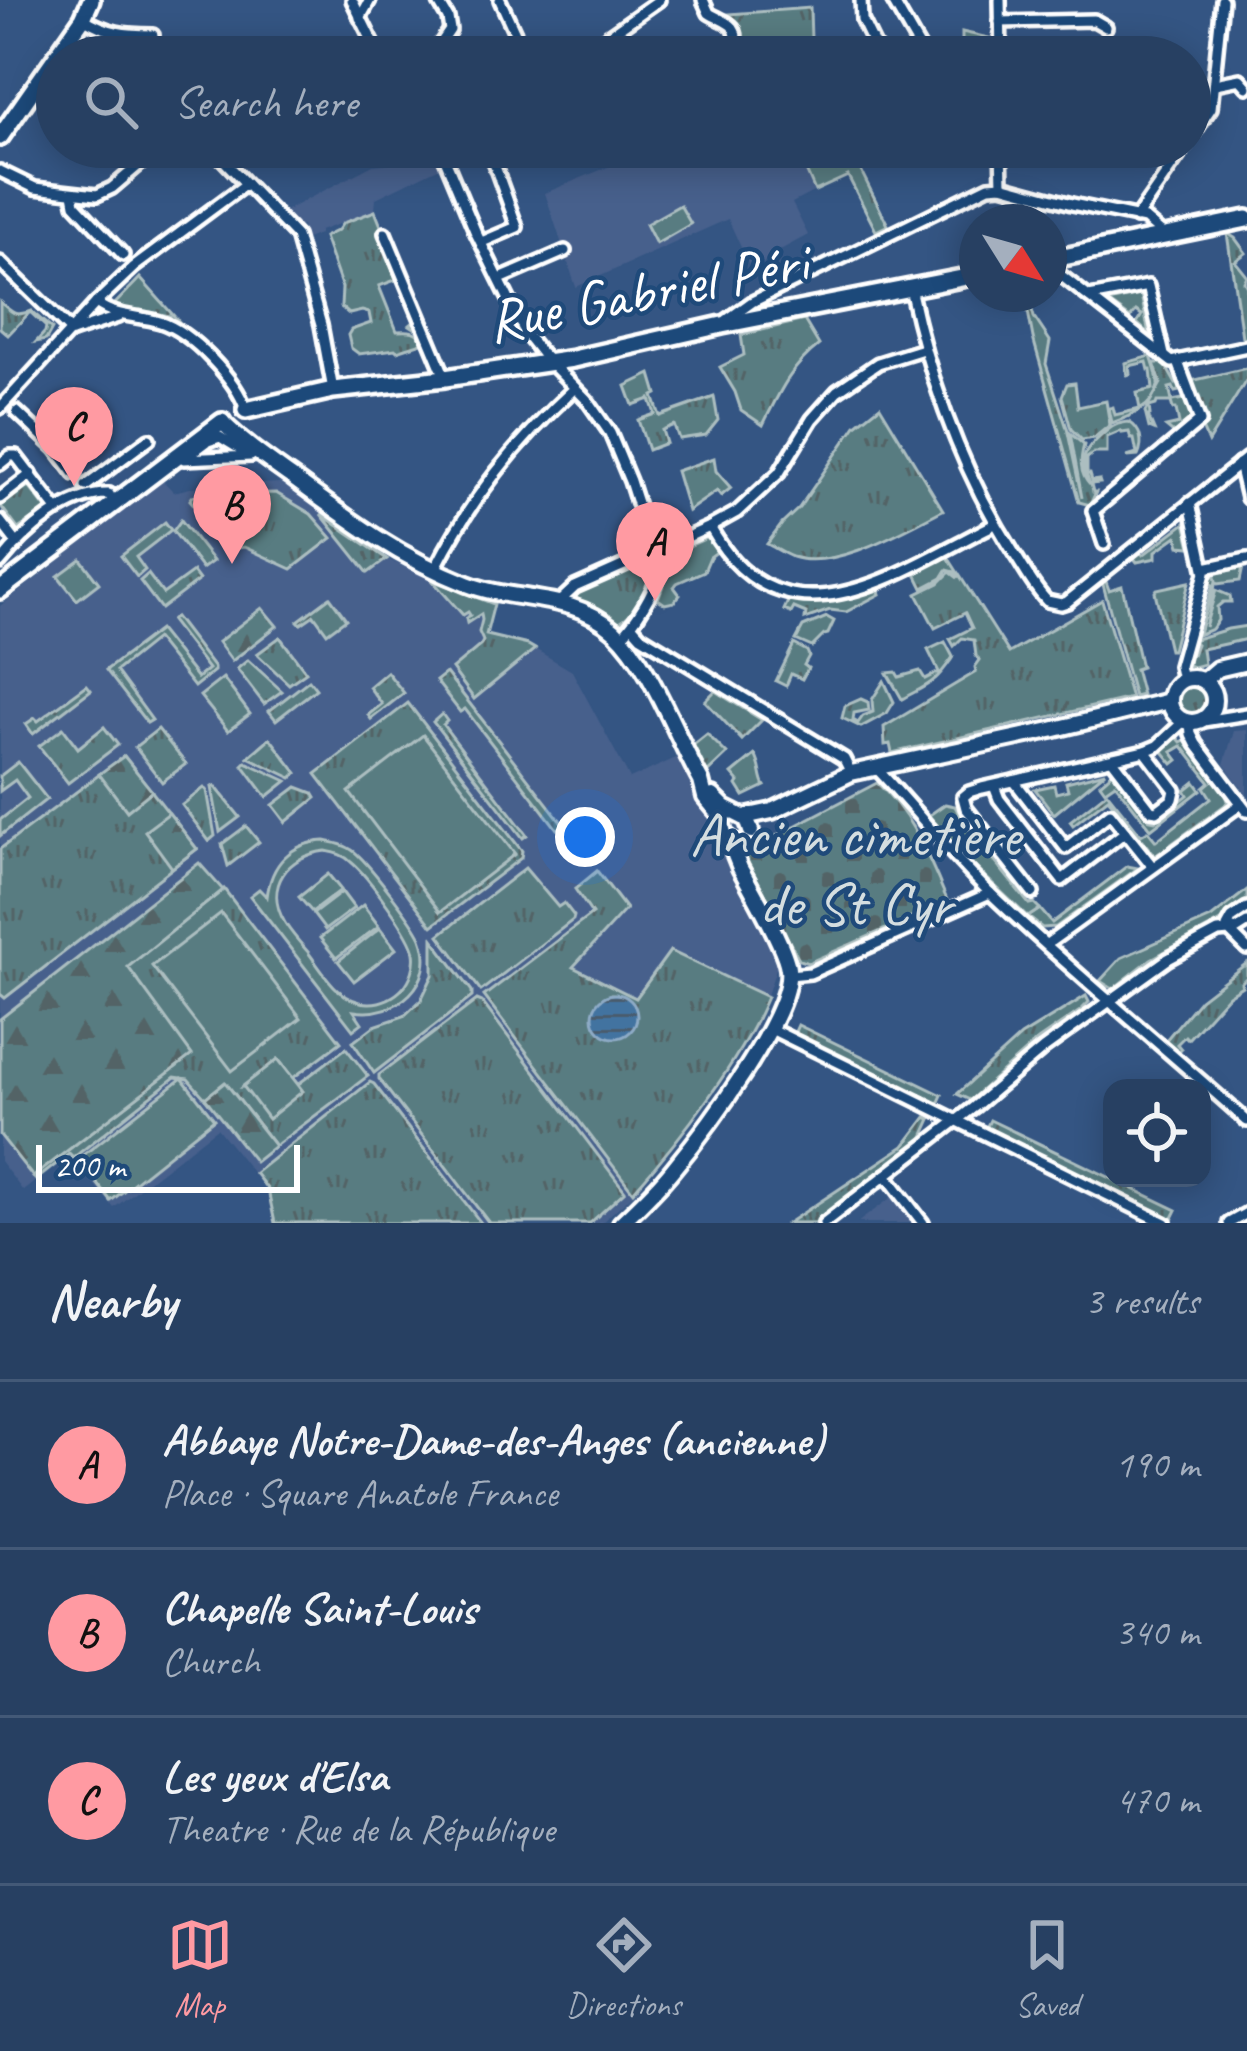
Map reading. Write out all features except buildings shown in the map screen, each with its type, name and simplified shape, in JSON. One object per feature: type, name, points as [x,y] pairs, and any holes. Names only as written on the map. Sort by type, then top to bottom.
[{"type":"main road","points":[[79,36],[95,0]]},
{"type":"main road","points":[[76,36],[87,21]]},
{"type":"main road","points":[[0,136],[36,88]]},
{"type":"main road","points":[[0,150],[36,99]]},
{"type":"main road","points":[[1067,259],[1247,219]]},
{"type":"main road","name":"Rue Gabriel Péri","points":[[0,590],[222,422],[263,398],[318,387],[333,390],[445,379],[595,355],[959,278]]},
{"type":"street","points":[[352,0],[369,36]]},
{"type":"street","points":[[360,18],[370,0]]},
{"type":"street","points":[[500,0],[516,36]]},
{"type":"street","points":[[607,36],[658,0]]},
{"type":"street","points":[[704,0],[709,13],[728,21],[735,36]]},
{"type":"street","points":[[861,0],[869,36]]},
{"type":"street","points":[[892,0],[913,36]]},
{"type":"street","points":[[1000,0],[1000,36]]},
{"type":"street","points":[[1211,108],[1222,0]]},
{"type":"street","points":[[439,3],[448,18],[445,36]]},
{"type":"street","points":[[1000,22],[1094,20],[1106,27]]},
{"type":"street","points":[[87,21],[117,34],[153,35]]},
{"type":"street","points":[[1215,84],[1240,80],[1247,87]]},
{"type":"street","points":[[0,172],[35,188],[97,195],[135,168]]},
{"type":"street","points":[[231,168],[298,241],[333,390]]},
{"type":"street","points":[[449,168],[526,334],[603,421],[616,445],[659,572],[655,589],[626,632]]},
{"type":"street","points":[[482,242],[517,227],[496,168]]},
{"type":"street","points":[[1002,168],[1002,185]]},
{"type":"street","points":[[1136,218],[1171,168]]},
{"type":"street","points":[[0,408],[134,267],[246,184]]},
{"type":"street","points":[[722,325],[748,304],[989,186],[1002,185],[1145,219],[1165,236]]},
{"type":"street","points":[[73,193],[75,204],[123,255]]},
{"type":"street","points":[[1136,218],[1144,228],[1139,242]]},
{"type":"street","points":[[385,232],[445,379]]},
{"type":"street","points":[[500,279],[566,251]]},
{"type":"street","points":[[0,262],[72,332]]},
{"type":"street","points":[[1067,278],[1172,362],[1247,346]]},
{"type":"street","points":[[1089,297],[1148,286],[1164,355]]},
{"type":"street","points":[[910,288],[923,349],[961,452],[995,524],[1041,595],[1054,603],[1067,602],[1243,460]]},
{"type":"street","points":[[96,303],[108,312],[164,323],[190,339],[236,388],[246,410]]},
{"type":"street","points":[[72,332],[122,316]]},
{"type":"street","points":[[559,602],[575,586],[737,512],[768,486],[812,419],[848,382],[878,363],[923,349]]},
{"type":"street","points":[[1104,544],[1093,511],[1201,422],[1178,362]]},
{"type":"street","points":[[435,569],[469,506],[575,388]]},
{"type":"street","points":[[16,412],[75,474]]},
{"type":"street","points":[[222,422],[370,536],[471,585],[559,602],[641,636],[844,758],[851,773]]},
{"type":"street","points":[[220,436],[250,455],[188,459],[184,459],[220,436]]},
{"type":"street","points":[[0,563],[16,543],[149,440]]},
{"type":"street","points":[[0,464],[16,456],[58,511]]},
{"type":"street","points":[[1243,460],[1247,499]]},
{"type":"street","points":[[0,498],[31,474]]},
{"type":"street","points":[[88,488],[109,494],[113,502]]},
{"type":"street","points":[[1182,680],[1179,666],[1205,568],[1190,503]]},
{"type":"street","points":[[0,521],[16,543]]},
{"type":"street","points":[[710,527],[721,547],[763,585],[818,598],[850,593],[995,524]]},
{"type":"street","points":[[1205,568],[1247,559]]},
{"type":"street","points":[[626,632],[705,797],[724,825],[724,834],[735,842]]},
{"type":"street","points":[[1203,681],[1216,669],[1247,662]]},
{"type":"street","points":[[1033,893],[963,797],[1157,746],[1190,722],[1210,713],[1213,692],[1196,678],[1182,680],[1172,688],[1169,701],[1173,713],[1190,722],[1247,714]]},
{"type":"street","points":[[724,825],[729,818],[745,821],[772,811],[851,773],[1169,701]]},
{"type":"street","points":[[1046,944],[1244,808],[1196,744],[1190,722]]},
{"type":"street","points":[[1112,759],[1151,810],[1157,811],[1173,799],[1175,790],[1145,751]]},
{"type":"street","points":[[876,768],[990,893],[1247,1121]]},
{"type":"street","points":[[700,781],[717,802],[745,821],[747,839],[735,842]]},
{"type":"street","points":[[1014,781],[1066,848]]},
{"type":"street","points":[[994,786],[1062,880],[1125,832]]},
{"type":"street","points":[[1048,862],[1110,813],[1153,867]]},
{"type":"street","points":[[621,1223],[658,1187],[711,1121],[769,1028],[787,988],[788,963],[736,858],[735,842]]},
{"type":"street","points":[[789,975],[810,973],[990,893]]},
{"type":"street","points":[[1247,908],[1227,927],[1236,930],[1247,923]]},
{"type":"street","points":[[824,1223],[1043,1048],[1168,959],[1218,932],[1229,931],[1247,950]]},
{"type":"street","points":[[769,1028],[1166,1223]]},
{"type":"street","points":[[886,1175],[923,1223]]},
{"type":"street","points":[[1229,1223],[1247,1213]]},
{"type":"shaded area","points":[[367,168],[438,168],[376,198],[375,211],[306,239],[302,226],[297,227],[283,212]]},
{"type":"shaded area","points":[[605,168],[805,168],[815,191],[792,203],[808,235],[771,255],[756,271],[728,219],[576,287],[545,193]]},
{"type":"shaded area","points":[[163,481],[174,492],[281,483],[387,559],[494,604],[485,635],[528,645],[572,671],[630,779],[678,757],[777,966],[756,1027],[718,1083],[637,1191],[601,1223],[273,1223],[267,1191],[217,1128],[114,1208],[70,1154],[23,1191],[0,1161],[0,606]]},
{"type":"shaded area","points":[[1247,730],[1247,795],[1224,764],[1234,731]]},
{"type":"shaded area","points":[[615,994],[630,1001],[637,1016],[630,1031],[615,1038],[600,1031],[593,1016],[600,1001]]},
{"type":"shaded area","points":[[892,1197],[912,1223],[857,1223]]},
{"type":"green space","points":[[810,8],[811,36],[742,36],[729,14]]},
{"type":"green space","points":[[805,168],[862,168],[888,225],[876,231],[848,176],[815,191]]},
{"type":"green space","points":[[680,205],[691,224],[656,244],[646,224]]},
{"type":"green space","points":[[375,211],[427,341],[410,325],[416,320],[398,279],[379,286],[397,331],[413,332],[425,342],[397,351],[359,354],[351,348],[348,335],[371,323],[369,313],[349,314],[341,307],[342,288],[324,237],[343,223]]},
{"type":"green space","points":[[1227,233],[1246,253],[1235,261],[1247,276],[1247,342],[1243,344]]},
{"type":"green space","points":[[140,278],[182,325],[170,316],[112,307]]},
{"type":"green space","points":[[1141,295],[1149,334],[1137,323],[1142,315],[1136,311],[1130,318],[1108,302]]},
{"type":"green space","points":[[0,302],[14,313],[31,311],[52,329],[46,340],[36,342],[46,327],[30,312],[8,335],[0,328]]},
{"type":"green space","points":[[1028,312],[1050,341],[1046,364],[1067,428],[1082,498],[1070,433],[1084,445],[1081,466],[1090,485],[1085,469],[1084,457],[1096,441],[1112,427],[1129,422],[1140,437],[1138,456],[1127,457],[1137,454],[1134,439],[1121,431],[1107,437],[1107,453],[1087,458],[1087,474],[1100,483],[1091,484],[1096,492],[1090,505],[1079,502]]},
{"type":"green space","points":[[804,320],[819,345],[793,372],[763,425],[741,410],[720,367],[744,355],[741,335]]},
{"type":"green space","points":[[1151,356],[1158,378],[1152,400],[1140,410],[1112,423],[1109,408],[1113,407],[1115,415],[1140,409],[1137,393],[1153,389],[1147,362],[1129,366],[1127,375],[1125,363]]},
{"type":"green space","points":[[1154,363],[1164,363],[1176,384],[1181,383],[1184,390],[1169,388],[1172,401],[1191,401],[1194,420],[1177,436],[1166,427],[1179,424],[1171,402],[1149,407],[1154,430],[1149,428],[1145,412],[1161,383]]},
{"type":"green space","points":[[1247,368],[1247,379],[1208,442],[1201,426],[1205,416],[1191,381]]},
{"type":"green space","points":[[651,374],[660,416],[714,397],[718,420],[706,435],[679,439],[674,425],[662,430],[666,443],[648,450],[638,420],[655,414],[650,399],[633,405],[626,386]]},
{"type":"green space","points":[[1075,383],[1078,407],[1106,401],[1110,425],[1094,438],[1082,440],[1071,429],[1062,396],[1067,384]]},
{"type":"green space","points":[[880,406],[943,510],[869,546],[829,558],[792,557],[767,544],[799,508],[856,425]]},
{"type":"green space","points":[[714,458],[716,471],[731,488],[721,496],[717,491],[688,511],[676,471]]},
{"type":"green space","points":[[27,484],[47,510],[18,529],[0,505]]},
{"type":"green space","points":[[276,493],[311,514],[332,538],[292,569],[244,547],[229,549],[215,531],[234,494]]},
{"type":"green space","points":[[224,494],[213,524],[190,500],[193,496]]},
{"type":"green space","points":[[321,514],[387,559],[368,573]]},
{"type":"green space","points":[[181,520],[213,561],[202,569],[173,531]]},
{"type":"green space","points":[[165,522],[171,530],[136,557],[145,570],[137,577],[121,556]]},
{"type":"green space","points":[[1185,523],[1191,547],[1180,546],[1177,536],[1156,551],[1156,558],[1137,562],[1132,556],[1139,551],[1143,555]]},
{"type":"green space","points":[[707,538],[717,552],[704,571],[677,583],[674,587],[680,595],[674,602],[665,604],[658,599],[665,580],[665,557]]},
{"type":"green space","points":[[946,554],[1009,653],[1102,600],[1131,698],[892,753],[890,744],[885,745],[884,727],[976,672],[980,660],[974,640],[962,638],[954,646],[950,639],[972,628],[965,613],[935,628],[917,594],[950,572],[958,578],[955,572],[947,570],[923,588],[914,570]]},
{"type":"green space","points":[[81,559],[99,583],[77,600],[58,576]]},
{"type":"green space","points":[[642,562],[649,565],[647,590],[638,606],[618,623],[577,600],[576,593]]},
{"type":"green space","points":[[1243,567],[1240,581],[1216,581],[1205,627],[1216,590],[1230,596],[1231,602],[1217,607],[1218,620],[1212,629],[1192,637],[1193,632],[1199,633],[1213,585],[1211,577],[1216,580],[1214,574]]},
{"type":"green space","points":[[193,572],[199,580],[161,609],[140,581],[148,574],[163,594]]},
{"type":"green space","points":[[1105,579],[1109,590],[1122,586],[1141,667],[1135,669],[1142,695],[1134,697]]},
{"type":"green space","points":[[432,580],[494,604],[486,635],[535,649],[474,699],[452,669],[481,645],[481,614],[467,623],[468,612],[463,615]]},
{"type":"green space","points":[[1189,582],[1172,650],[1169,650],[1155,592]]},
{"type":"green space","points":[[878,588],[880,594],[846,612],[830,610],[805,619],[806,613],[784,610],[789,599],[834,601]]},
{"type":"green space","points":[[330,597],[346,619],[327,633],[314,615],[301,624],[298,621]]},
{"type":"green space","points":[[262,608],[277,626],[232,661],[218,642]]},
{"type":"green space","points":[[175,617],[214,671],[194,687],[156,639],[116,671],[152,720],[147,723],[106,670],[159,630],[197,678],[208,669],[171,621]]},
{"type":"green space","points":[[827,617],[834,621],[828,634],[812,647],[796,640],[803,627]]},
{"type":"green space","points":[[1247,626],[1247,639],[1202,649],[1204,664],[1188,665],[1196,644],[1192,640]]},
{"type":"green space","points":[[280,637],[306,672],[289,684],[257,654]]},
{"type":"green space","points":[[945,642],[953,657],[947,665],[932,682],[902,699],[887,673],[896,672],[899,677],[920,671],[925,679],[939,672],[928,650]]},
{"type":"green space","points":[[794,644],[807,651],[804,665],[808,668],[802,679],[791,674],[786,686],[776,681]]},
{"type":"green space","points":[[248,660],[282,691],[264,704],[237,669]]},
{"type":"green space","points":[[387,672],[404,693],[371,719],[368,715],[382,704],[369,687]]},
{"type":"green space","points":[[446,673],[564,825],[557,829],[465,709],[460,712],[436,681]]},
{"type":"green space","points":[[223,678],[250,714],[228,731],[200,696]]},
{"type":"green space","points":[[309,680],[316,689],[276,720],[269,711]]},
{"type":"green space","points":[[884,681],[894,702],[887,713],[861,727],[842,718],[845,706],[861,699],[868,702],[869,710],[854,713],[853,720],[858,723],[873,712],[872,700]]},
{"type":"green space","points":[[1191,682],[1204,687],[1209,700],[1204,713],[1191,718],[1178,713],[1173,700],[1178,687]]},
{"type":"green space","points":[[87,685],[91,690],[33,734],[26,724],[35,718],[38,721]]},
{"type":"green space","points":[[715,691],[762,720],[742,740],[705,701]]},
{"type":"green space","points":[[408,703],[522,851],[521,858],[432,926],[316,774]]},
{"type":"green space","points":[[442,714],[447,721],[443,725],[527,835],[523,838],[433,722]]},
{"type":"green space","points":[[104,727],[118,745],[68,783],[39,746],[63,728],[78,748]]},
{"type":"green space","points":[[158,729],[186,764],[162,782],[135,747]]},
{"type":"green space","points":[[707,734],[727,754],[707,773],[692,746]]},
{"type":"green space","points":[[423,735],[515,854],[440,912],[349,792]]},
{"type":"green space","points":[[1176,736],[1185,740],[1225,792],[1225,805],[1155,856],[1108,798],[1073,825],[1070,821],[1107,792],[1141,835],[1148,831],[1156,841],[1211,798],[1204,787],[1210,782],[1182,746],[1172,752],[1178,760],[1173,764],[1160,748]]},
{"type":"green space","points":[[270,738],[297,773],[292,778],[248,757]]},
{"type":"green space","points":[[755,755],[765,786],[744,796],[732,774]]},
{"type":"green space","points":[[124,756],[197,849],[5,998],[0,994],[0,849]]},
{"type":"green space","points":[[124,756],[152,791],[127,811],[99,774]]},
{"type":"green space","points":[[18,762],[47,799],[0,836],[0,820],[28,798],[15,780],[0,791],[0,776]]},
{"type":"green space","points":[[246,762],[287,781],[267,797],[243,765]]},
{"type":"green space","points":[[1115,770],[1150,820],[1188,795],[1185,790],[1195,782],[1201,790],[1151,829],[1115,783],[1105,790],[1100,783]]},
{"type":"green space","points":[[1105,772],[1054,814],[1035,789],[1054,785],[1056,793],[1068,790],[1066,782]]},
{"type":"green space","name":"Ancien cimetière de St Cyr","points":[[877,783],[910,823],[948,902],[808,963],[799,960],[743,853]]},
{"type":"green space","points":[[212,787],[240,817],[220,832]]},
{"type":"green space","points":[[297,787],[316,798],[286,822],[273,805]]},
{"type":"green space","points":[[204,788],[215,836],[209,841],[182,805]]},
{"type":"green space","points":[[945,804],[955,806],[1029,904],[1040,909],[1028,917],[955,848],[928,816]]},
{"type":"green space","points":[[169,813],[197,849],[172,868],[145,831]]},
{"type":"green space","points":[[246,826],[259,842],[228,866],[222,844]]},
{"type":"green space","points":[[313,843],[339,844],[359,856],[409,919],[425,954],[419,983],[410,994],[385,1009],[354,1011],[362,1023],[353,1030],[250,896],[259,889],[267,897],[278,865],[293,851]],"holes":[[[326,851],[348,860],[367,879],[411,944],[411,976],[384,1001],[359,1002],[341,993],[290,930],[279,909],[278,885],[283,875],[300,859]]]},
{"type":"green space","points":[[199,863],[223,890],[128,967],[192,1055],[33,1177],[0,1135],[0,1019]]},
{"type":"green space","points":[[1127,866],[1138,868],[1056,927],[1042,928],[1028,917],[1040,909],[1052,923]]},
{"type":"green space","points":[[525,868],[558,907],[564,903],[573,920],[481,991],[439,935]]},
{"type":"green space","points":[[597,871],[626,909],[573,967],[636,998],[670,951],[767,997],[708,1099],[633,1192],[484,996],[592,914],[575,889]],"holes":[[[618,995],[633,1006],[636,1021],[614,1038],[600,1030],[595,1010],[604,998]]]},
{"type":"green space","points":[[328,874],[341,890],[312,912],[299,897]]},
{"type":"green space","points":[[224,889],[341,1042],[293,1078],[278,1059],[243,1087],[297,1085],[346,1048],[368,1076],[275,1146],[226,1083],[205,1098],[188,1079],[175,1077],[73,1158],[69,1154],[36,1180],[33,1177],[191,1055],[127,967]]},
{"type":"green space","points":[[1247,890],[1247,907],[1151,959],[1113,989],[1100,981],[1121,958],[1211,918]]},
{"type":"green space","points":[[342,892],[354,908],[325,930],[313,914]]},
{"type":"green space","points":[[363,905],[379,926],[336,958],[320,938]]},
{"type":"green space","points":[[221,913],[301,1018],[232,1071],[152,966]]},
{"type":"green space","points":[[380,928],[396,949],[354,981],[338,961]]},
{"type":"green space","points":[[433,939],[472,997],[374,1073],[353,1042],[374,1026],[404,1016],[421,1000],[433,975]]},
{"type":"green space","points":[[1247,963],[1242,986],[1177,1044],[1178,1052],[1165,1041],[1200,999]]},
{"type":"green space","points":[[1086,996],[1089,1002],[1080,1011],[1038,1040],[970,1100],[957,1094],[1021,1036]]},
{"type":"green space","points":[[477,1000],[625,1191],[590,1223],[489,1223],[379,1079]]},
{"type":"green space","points":[[798,1025],[942,1095],[937,1106],[793,1036]]},
{"type":"green space","points":[[278,1059],[303,1091],[268,1119],[243,1086]]},
{"type":"green space","points":[[182,1078],[214,1119],[111,1201],[78,1159]]},
{"type":"green space","points":[[225,1082],[275,1146],[255,1162],[205,1098]]},
{"type":"green space","points":[[370,1082],[481,1223],[275,1223],[268,1190],[255,1173]]},
{"type":"green space","points":[[926,1117],[931,1119],[921,1141],[815,1223],[788,1223],[904,1146]]},
{"type":"green space","points":[[990,1120],[1103,1174],[1103,1187],[985,1130]]},
{"type":"green space","points":[[1103,1187],[1129,1187],[1177,1210],[1172,1220]]},
{"type":"place","name":"Les yeux d'Elsa","points":[[74,486]]},
{"type":"place","name":"Chapelle Saint-Louis","points":[[232,564]]},
{"type":"place","name":"Abbaye Notre-Dame-des-Anges (ancienne)","points":[[655,601]]}]
